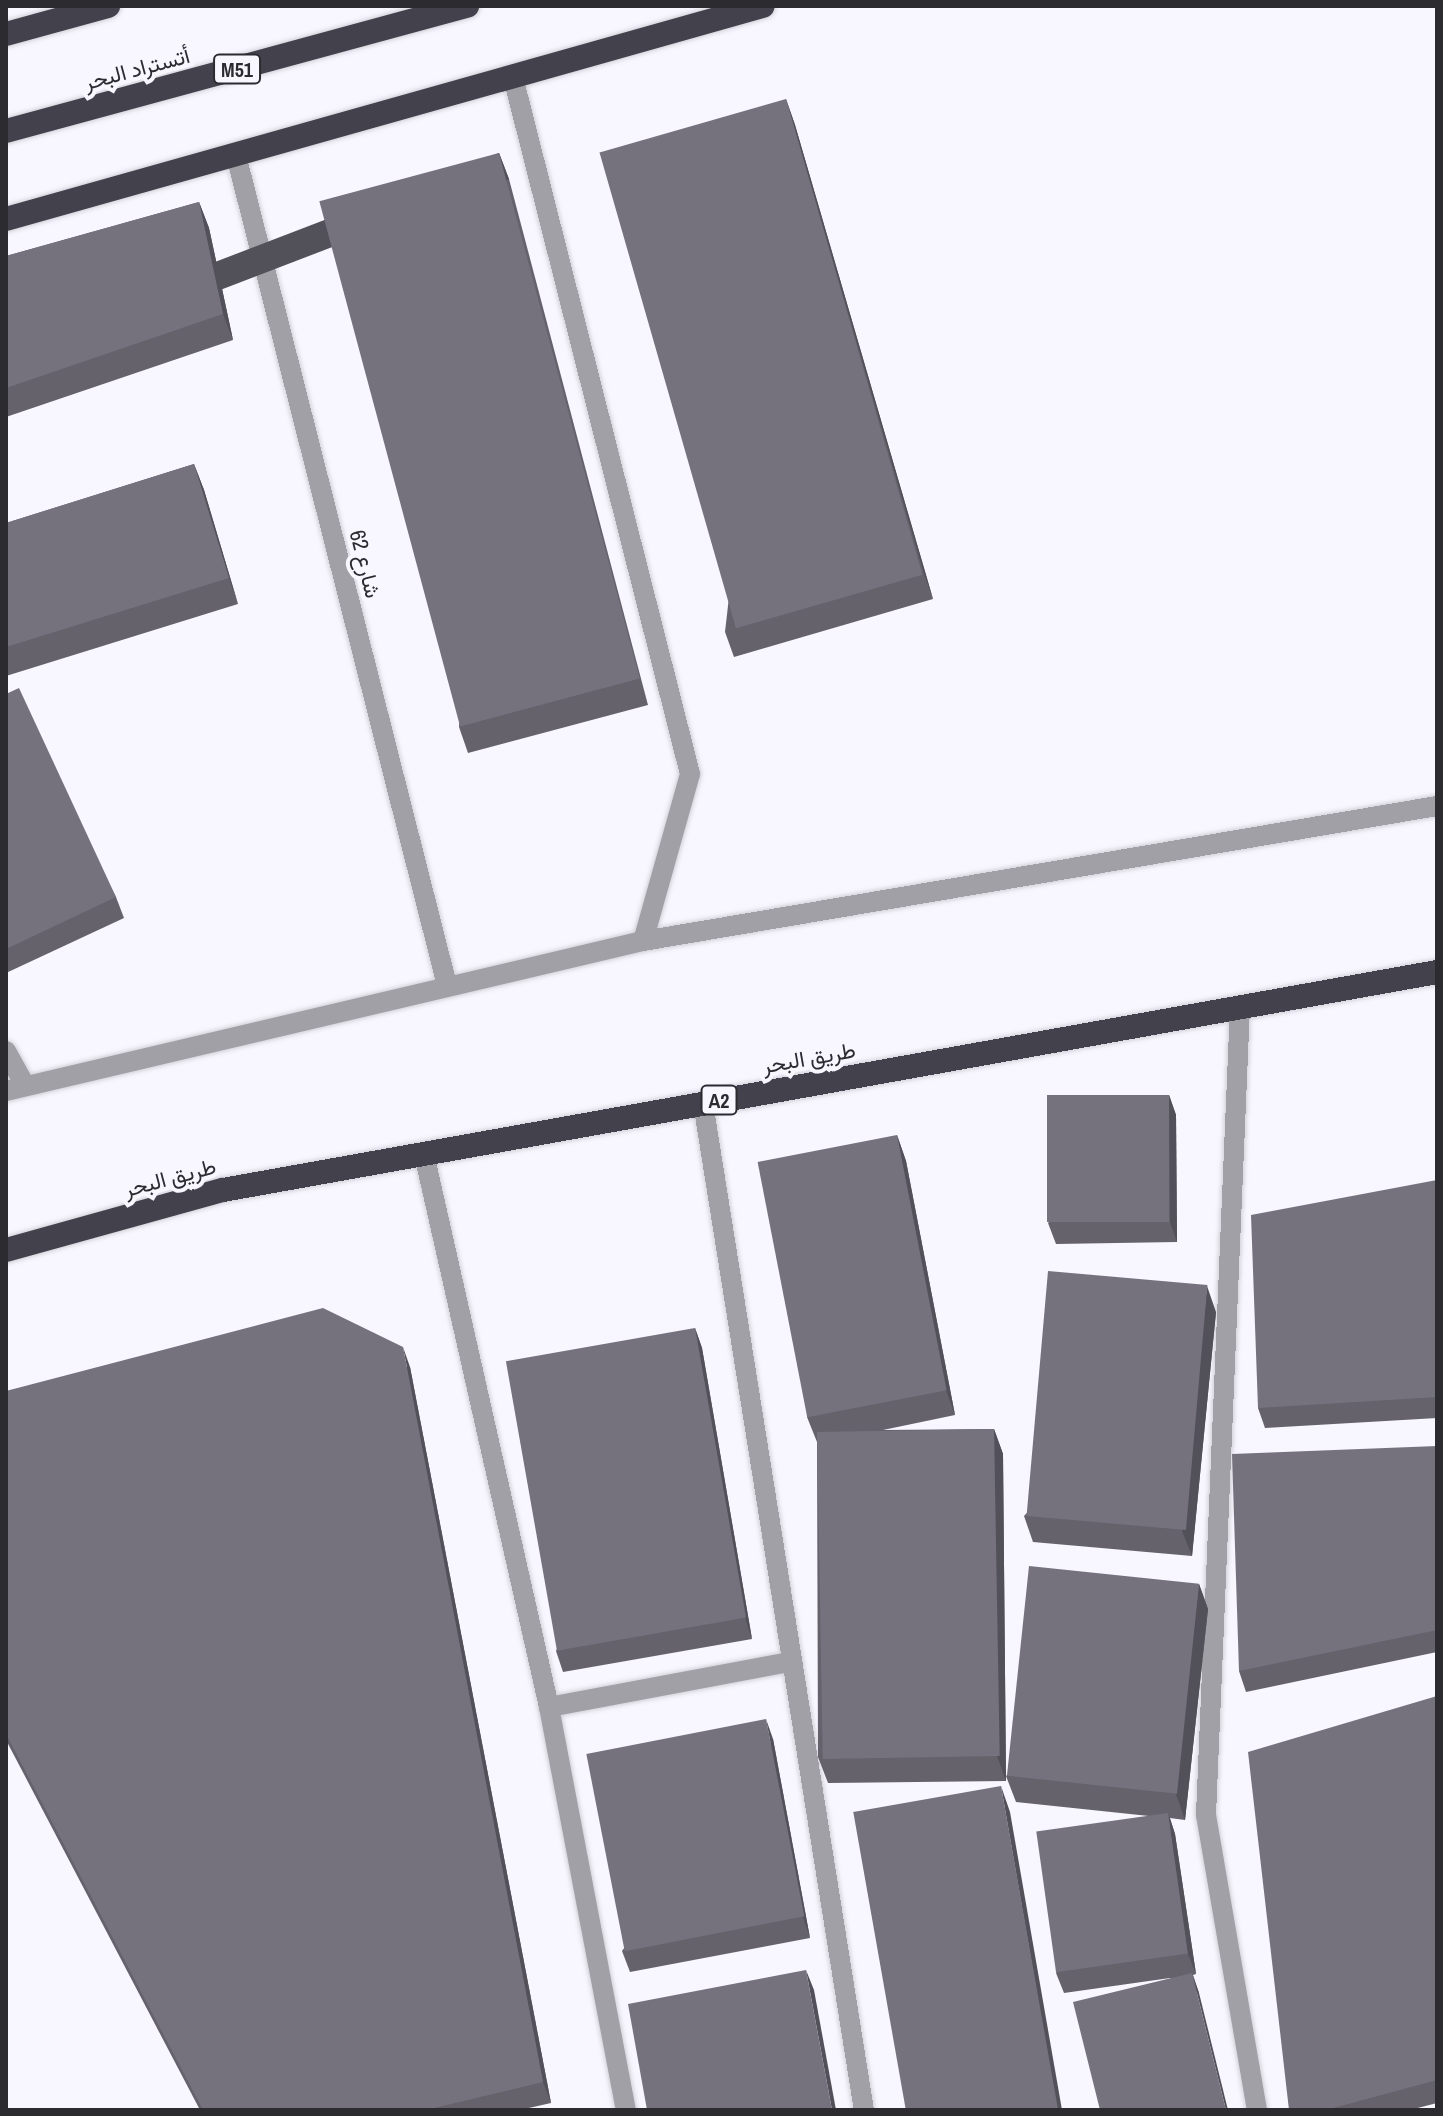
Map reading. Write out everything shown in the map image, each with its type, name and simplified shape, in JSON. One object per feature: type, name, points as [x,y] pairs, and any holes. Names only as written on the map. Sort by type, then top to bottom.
[{"type":"highway","points":[[6,34],[108,6]]},
{"type":"highway","name":"أتستراد البحر","points":[[6,131],[467,6]]},
{"type":"highway","points":[[6,219],[763,6]]},
{"type":"highway","name":"طريق البحر","points":[[6,1250],[223,1190],[1437,972]]},
{"type":"street","points":[[513,77],[690,774],[643,941]]},
{"type":"street","name":"شارع 62","points":[[236,155],[447,985]]},
{"type":"street","points":[[6,1051],[16,1088],[643,941],[1437,806]]},
{"type":"street","points":[[1240,1007],[1206,1815],[1257,2110]]},
{"type":"street","points":[[703,1103],[789,1662],[864,2110]]},
{"type":"street","points":[[424,1154],[549,1707],[626,2110]]},
{"type":"street","points":[[549,1707],[789,1662]]},
{"type":"building","points":[[786,99],[922,575],[736,628],[600,152]]},
{"type":"building","points":[[499,153],[640,678],[460,727],[319,201]]},
{"type":"building","points":[[199,202],[223,314],[6,388],[6,256]]},
{"type":"building","points":[[194,464],[229,578],[6,647],[6,523]]},
{"type":"building","points":[[19,688],[116,897],[6,949],[6,694]]},
{"type":"building","points":[[1047,1095],[1169,1095],[1169,1222],[1047,1222]]},
{"type":"building","points":[[897,1135],[947,1390],[807,1417],[758,1162]]},
{"type":"building","points":[[1437,1180],[1437,1397],[1258,1408],[1251,1215]]},
{"type":"building","points":[[1048,1271],[1207,1285],[1186,1530],[1027,1516]]},
{"type":"building","points":[[323,1308],[403,1347],[543,2082],[426,2110],[203,2110],[6,1734],[6,1391]]},
{"type":"building","points":[[695,1328],[746,1618],[557,1651],[506,1361]]},
{"type":"building","points":[[994,1429],[1000,1756],[823,1759],[817,1432]]},
{"type":"building","points":[[1437,1446],[1437,1630],[1239,1671],[1232,1454]]},
{"type":"building","points":[[1029,1566],[1199,1584],[1177,1794],[1007,1776]]},
{"type":"building","points":[[1437,1696],[1437,2080],[1326,2110],[1289,2110],[1248,1752]]},
{"type":"building","points":[[766,1719],[804,1916],[625,1951],[586,1754]]},
{"type":"building","points":[[1001,1786],[1058,2110],[906,2110],[853,1812]]},
{"type":"building","points":[[1168,1813],[1188,1954],[1056,1972],[1036,1832]]},
{"type":"building","points":[[806,1970],[832,2110],[647,2110],[628,2004]]},
{"type":"building","points":[[1192,1973],[1226,2110],[1100,2110],[1073,2002]]}]
